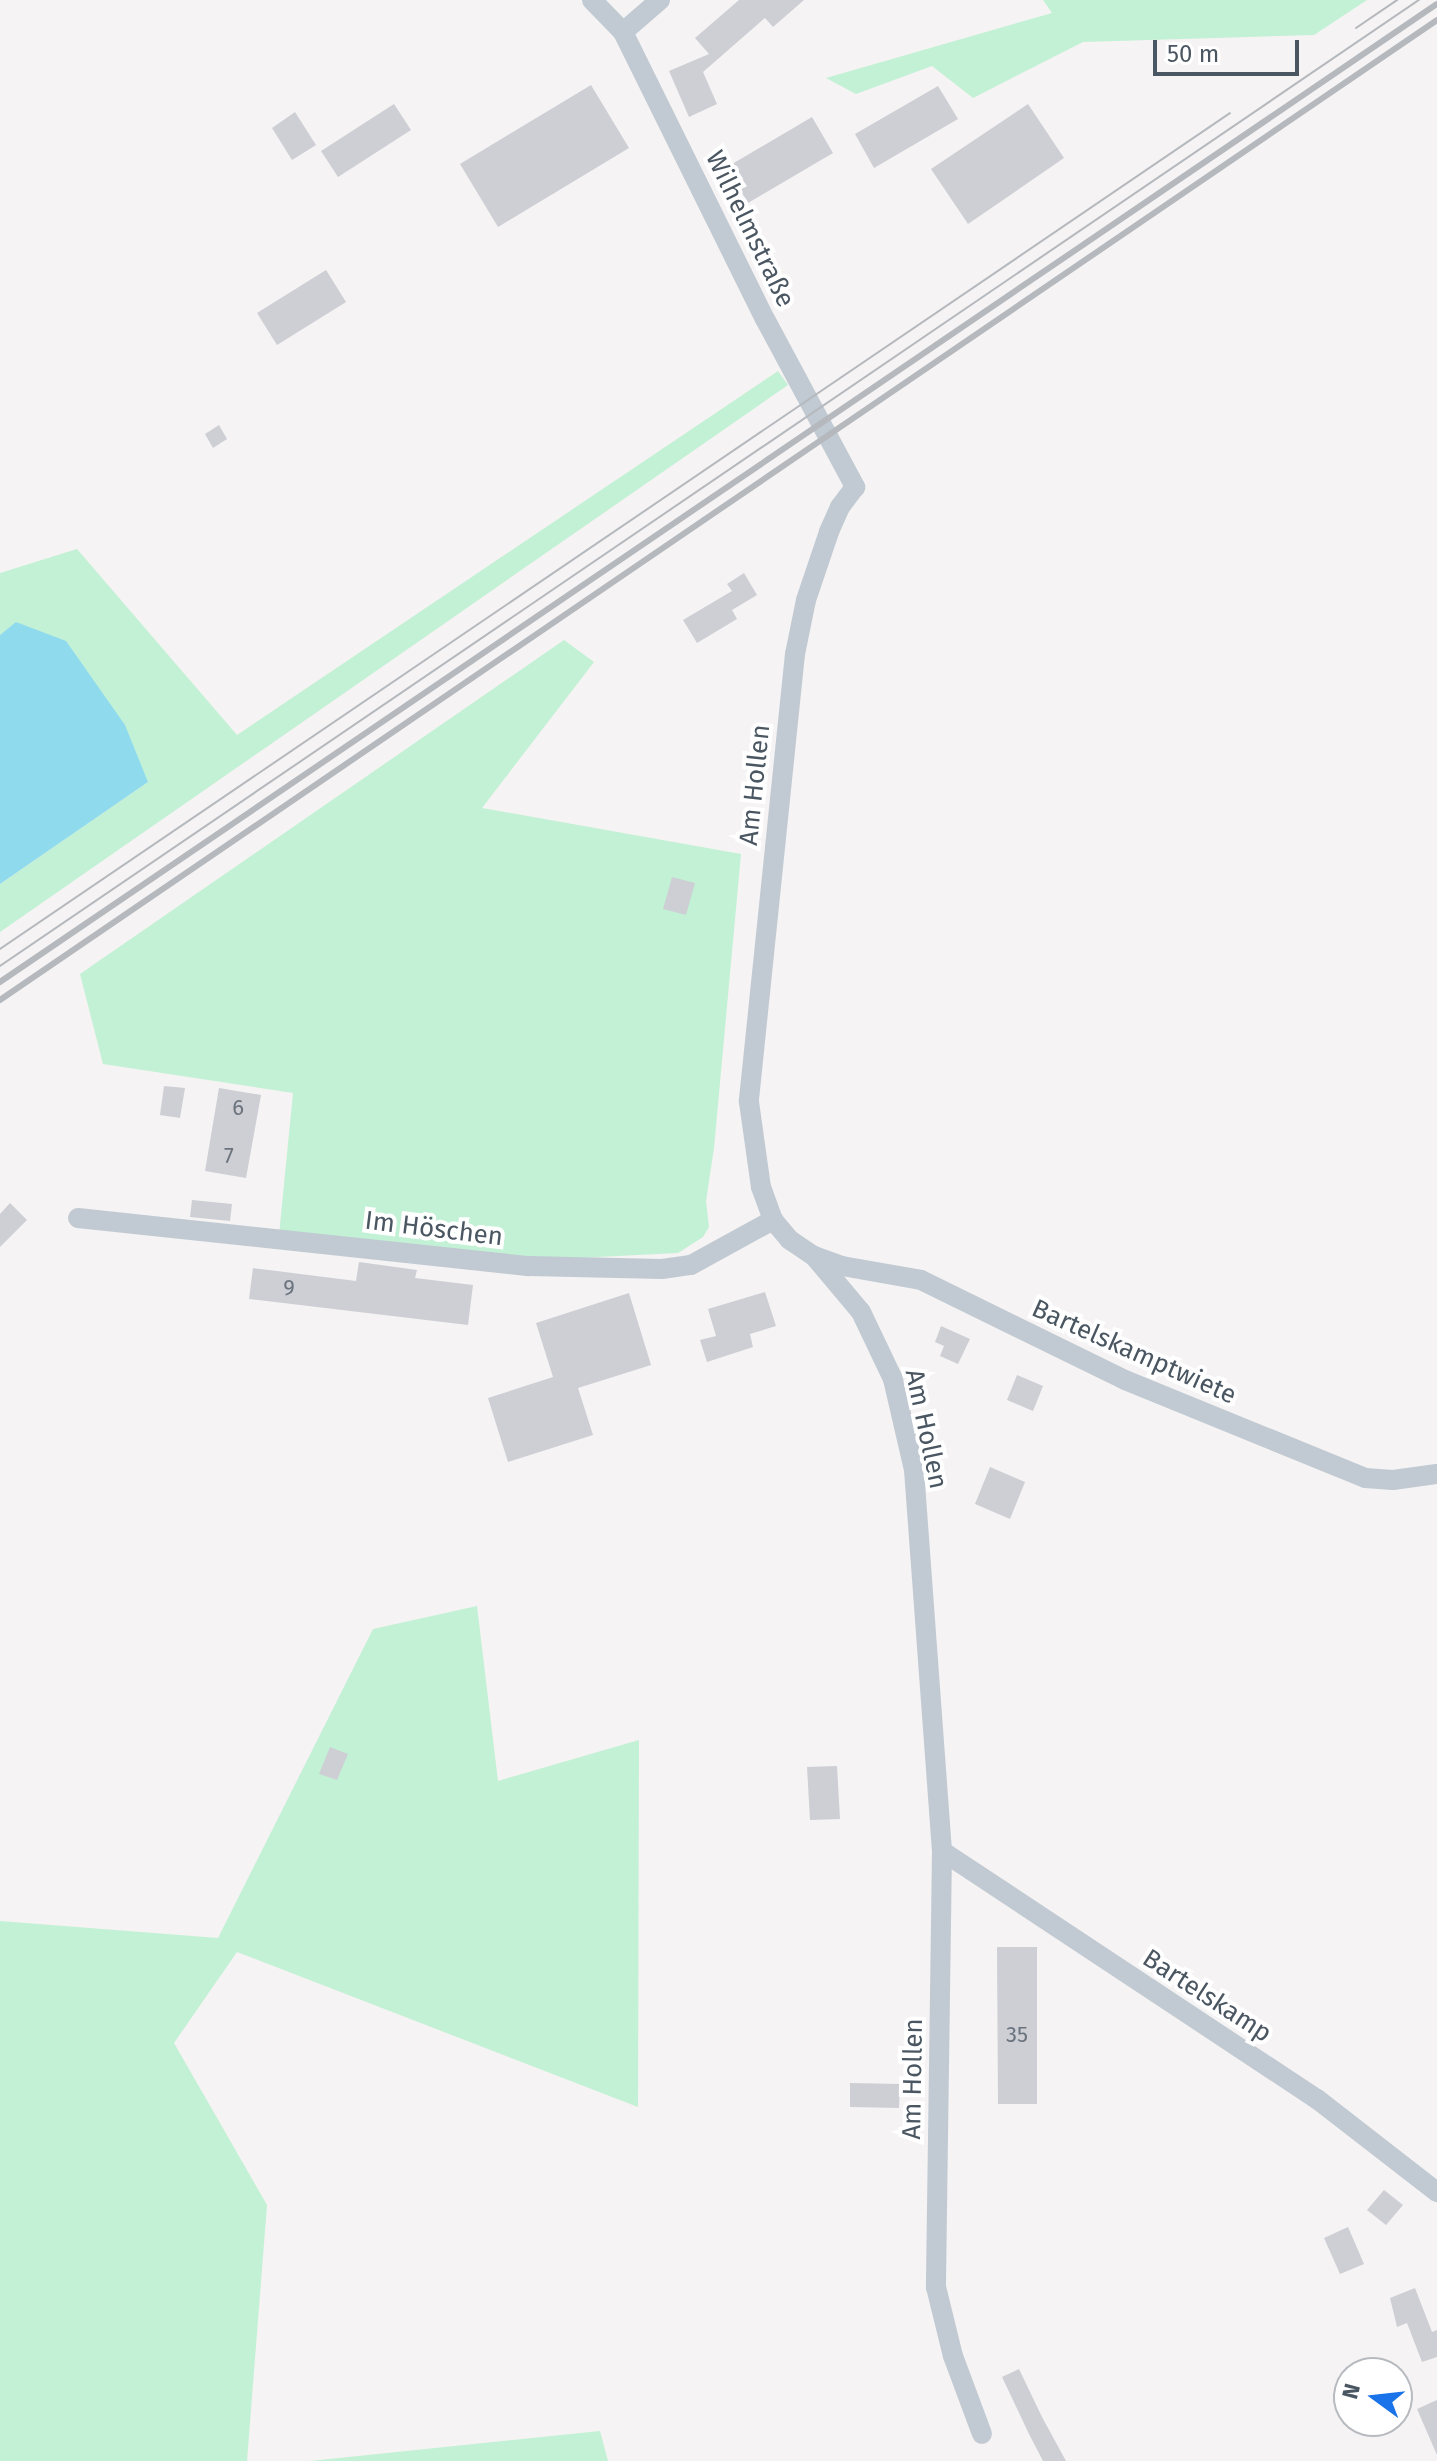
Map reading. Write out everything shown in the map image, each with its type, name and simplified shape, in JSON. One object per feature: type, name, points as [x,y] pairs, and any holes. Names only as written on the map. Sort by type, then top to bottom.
[{"type":"street","name":"Wilhelmstraße","points":[[592,0],[623,32],[765,319],[855,487]]},
{"type":"street","points":[[623,32],[660,0]]},
{"type":"street","name":"Am Hollen","points":[[855,487],[840,507],[829,532],[806,600],[795,654],[749,1102],[761,1187],[773,1220],[790,1240],[814,1256],[861,1312],[893,1379],[914,1470],[942,1851],[936,2287],[953,2356],[982,2434]]},
{"type":"street","name":"Im Höschen","points":[[78,1218],[529,1266],[662,1269],[691,1265],[773,1220]]},
{"type":"street","name":"Bartelskamptwiete","points":[[814,1256],[842,1266],[921,1280],[1125,1380],[1365,1478],[1393,1480],[1437,1474]]},
{"type":"street","name":"Bartelskamp","points":[[942,1851],[1317,2099],[1437,2192]]},
{"type":"green space","points":[[1043,0],[1367,0],[1314,35],[1083,42],[973,98],[932,66],[856,94],[826,78],[1052,13]]},
{"type":"green space","points":[[778,371],[788,385],[0,932],[0,884],[148,782],[17,622],[0,635],[0,573],[77,549],[237,735]]},
{"type":"green space","points":[[564,640],[594,662],[482,808],[741,854],[714,1148],[706,1201],[709,1227],[703,1237],[678,1253],[558,1259],[279,1235],[293,1093],[103,1064],[80,974]]},
{"type":"green space","points":[[477,1606],[498,1781],[639,1740],[638,2107],[237,1952],[174,2043],[267,2205],[247,2461],[0,2461],[0,1921],[218,1938],[373,1629]]},
{"type":"green space","points":[[600,2431],[608,2461],[310,2461]]},
{"type":"water","points":[[16,622],[66,641],[125,725],[148,782],[0,884],[0,635]]},
{"type":"building","points":[[739,0],[804,0],[773,27],[765,18],[703,72],[717,104],[689,117],[669,71],[709,54],[695,38]]},
{"type":"building","points":[[591,85],[629,148],[498,227],[460,164]]},
{"type":"building","points":[[938,86],[958,119],[874,168],[855,134]]},
{"type":"building","points":[[394,104],[411,130],[338,177],[321,151]]},
{"type":"building","points":[[1028,104],[1064,158],[968,224],[931,169]]},
{"type":"building","points":[[295,112],[316,145],[292,160],[272,128]]},
{"type":"building","points":[[812,117],[833,153],[748,203],[727,167]]},
{"type":"building","points":[[326,270],[346,302],[277,345],[257,313]]},
{"type":"building","points":[[219,425],[227,439],[213,448],[205,434]]},
{"type":"building","points":[[744,573],[757,595],[732,610],[737,619],[697,643],[683,620],[732,591],[727,584]]},
{"type":"building","points":[[672,877],[695,883],[686,915],[663,909]]},
{"type":"building","points":[[164,1086],[185,1088],[180,1118],[160,1115]]},
{"type":"building","points":[[219,1088],[261,1095],[246,1178],[205,1171]]},
{"type":"building","points":[[192,1200],[232,1204],[230,1221],[190,1217]]},
{"type":"building","points":[[10,1203],[27,1220],[0,1247],[0,1214]]},
{"type":"building","points":[[359,1262],[417,1270],[415,1278],[473,1285],[468,1325],[249,1299],[253,1268],[356,1281]]},
{"type":"building","points":[[765,1292],[776,1326],[750,1334],[753,1347],[707,1362],[700,1340],[716,1336],[708,1309]]},
{"type":"building","points":[[629,1293],[651,1365],[578,1388],[593,1435],[508,1462],[488,1398],[553,1377],[536,1323]]},
{"type":"building","points":[[941,1326],[970,1339],[958,1364],[940,1356],[944,1346],[935,1342]]},
{"type":"building","points":[[1017,1375],[1043,1386],[1033,1411],[1007,1400]]},
{"type":"building","points":[[990,1467],[1025,1482],[1010,1519],[975,1504]]},
{"type":"building","points":[[330,1747],[348,1754],[337,1780],[319,1774]]},
{"type":"building","points":[[837,1766],[840,1819],[810,1820],[807,1767]]},
{"type":"building","points":[[997,1947],[1037,1947],[1037,2104],[998,2104]]},
{"type":"building","points":[[850,2083],[900,2084],[899,2108],[850,2107]]},
{"type":"building","points":[[1384,2190],[1403,2205],[1386,2225],[1367,2210]]},
{"type":"building","points":[[1348,2227],[1364,2264],[1340,2274],[1324,2238]]},
{"type":"building","points":[[1415,2288],[1432,2332],[1437,2330],[1437,2357],[1422,2362],[1407,2323],[1397,2327],[1390,2298]]},
{"type":"building","points":[[1019,2369],[1066,2461],[1043,2461],[1029,2434],[1002,2377]]},
{"type":"building","points":[[1437,2400],[1437,2455],[1417,2409]]},
{"type":"tram line","points":[[1356,28],[1397,0]]},
{"type":"tram line","points":[[0,966],[1419,0]]},
{"type":"tram line","points":[[0,949],[1230,113]]},
{"type":"railway","points":[[0,982],[1437,4]]},
{"type":"railway","points":[[0,1000],[1437,20]]}]
